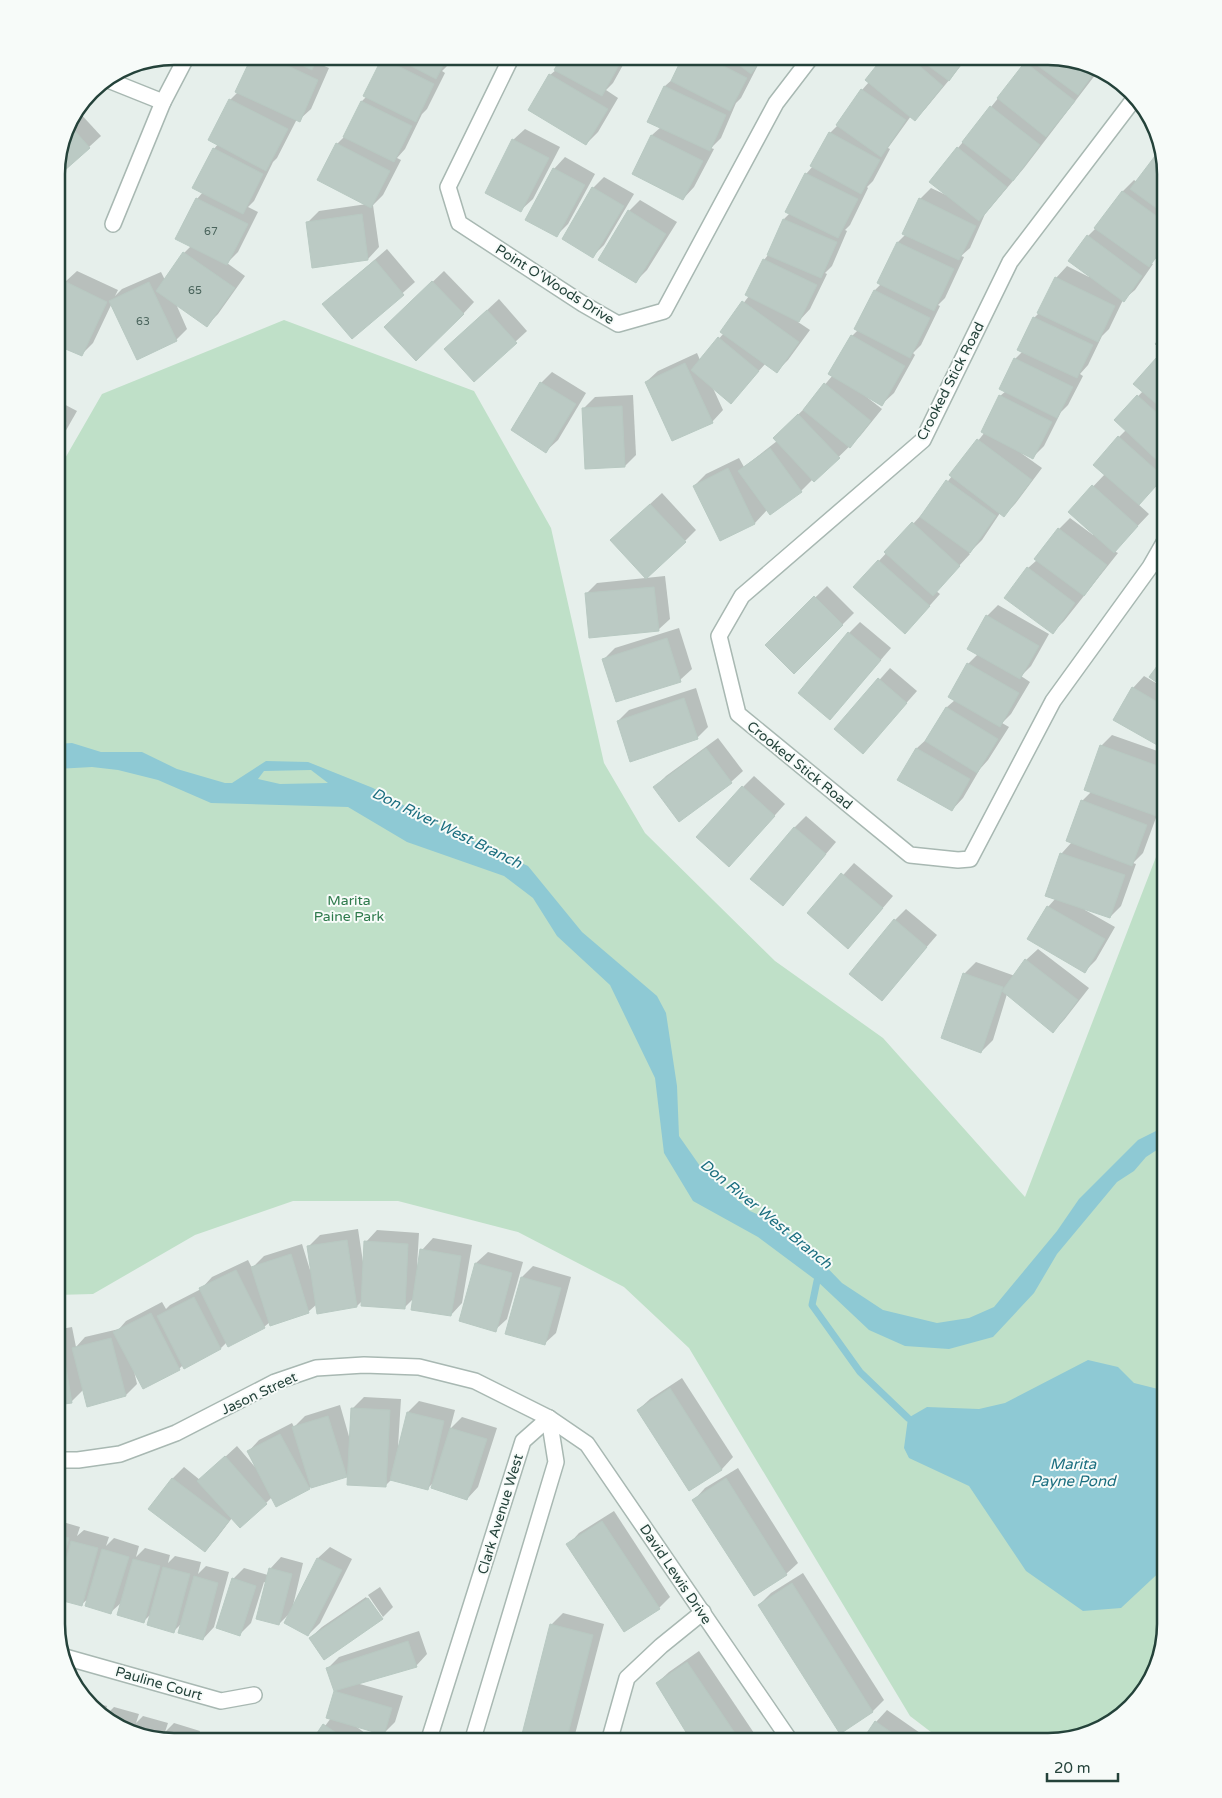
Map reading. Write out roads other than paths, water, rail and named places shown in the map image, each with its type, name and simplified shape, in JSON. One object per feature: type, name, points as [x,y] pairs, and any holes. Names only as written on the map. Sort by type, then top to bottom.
[{"type":"street","points":[[113,224],[163,102],[182,65]]},
{"type":"street","name":"Point O'Woods Drive","points":[[508,65],[448,187],[459,223],[583,304],[618,324],[664,311],[776,103],[805,65]]},
{"type":"street","points":[[115,83],[163,102]]},
{"type":"street","name":"Crooked Stick Road","points":[[1130,104],[1010,262],[923,440],[742,596],[719,636],[738,714],[910,855],[958,860],[970,859],[1052,701],[1157,555]]},
{"type":"street","name":"Jason Street","points":[[65,1460],[120,1454],[176,1433],[274,1382],[316,1368],[364,1364],[419,1367],[475,1381],[549,1418]]},
{"type":"street","points":[[475,1733],[556,1462],[549,1418]]},
{"type":"street","name":"David Lewis Drive","points":[[549,1418],[588,1444],[785,1733]]},
{"type":"street","name":"Clark Avenue West","points":[[431,1733],[523,1442],[549,1418]]},
{"type":"street","points":[[612,1733],[628,1678],[660,1646],[703,1612]]},
{"type":"street","name":"Pauline Court","points":[[71,1658],[221,1700],[254,1694]]},
{"type":"water","points":[[65,743],[72,743],[101,752],[142,752],[177,769],[225,783],[232,783],[266,761],[308,762],[373,788],[442,827],[528,866],[582,932],[657,996],[666,1013],[677,1086],[679,1136],[700,1166],[750,1211],[772,1221],[812,1252],[842,1283],[883,1310],[937,1323],[969,1318],[994,1307],[1057,1231],[1079,1199],[1138,1140],[1157,1130],[1157,1150],[1146,1157],[1134,1171],[1117,1182],[1057,1254],[1034,1293],[993,1337],[949,1349],[905,1346],[869,1330],[817,1281],[758,1237],[693,1201],[664,1153],[655,1078],[610,985],[557,936],[533,898],[504,876],[407,842],[348,807],[211,803],[158,780],[118,770],[92,767],[65,768]],"holes":[[[311,770],[328,783],[280,784],[258,779],[264,771]]]},
{"type":"water","name":"Marita Payne Pond","points":[[1088,1360],[1118,1367],[1134,1383],[1157,1389],[1157,1574],[1121,1608],[1083,1611],[1026,1571],[969,1486],[909,1458],[904,1448],[908,1418],[927,1407],[979,1409],[1005,1403]]},
{"type":"waterway","points":[[817,1281],[812,1305],[860,1372],[908,1418]]},
{"type":"water label","name":"Don River West Branch","points":[[447,828]]},
{"type":"water label","name":"Don River West Branch","points":[[766,1214]]},
{"type":"park label","name":"Marita Paine Park","points":[[349,908]]}]
